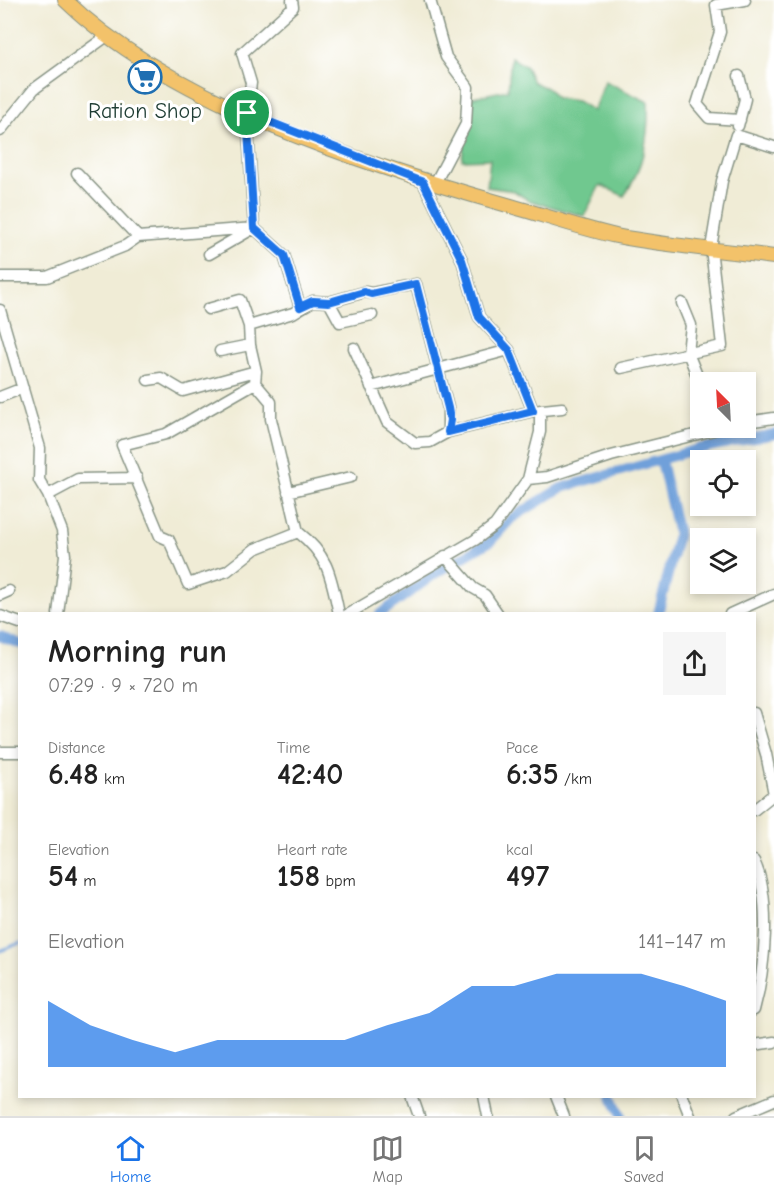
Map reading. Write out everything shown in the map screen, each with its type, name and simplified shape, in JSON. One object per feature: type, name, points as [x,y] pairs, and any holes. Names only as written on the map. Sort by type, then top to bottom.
[{"type":"main road","points":[[65,0],[134,56],[173,77],[247,113],[429,183],[616,236],[774,257]]},
{"type":"street","points":[[292,0],[293,7],[243,53],[251,82],[247,113],[254,228],[284,255],[300,307]]},
{"type":"street","points":[[352,612],[448,559],[495,525],[528,479],[540,432],[537,411],[509,350],[479,317],[462,260],[429,183],[466,124],[468,87],[446,57],[430,0]]},
{"type":"street","points":[[740,120],[709,118],[697,104],[720,32],[716,5],[745,0]]},
{"type":"street","points":[[0,131],[34,89],[107,36]]},
{"type":"street","points":[[621,368],[722,346],[711,248],[722,181],[745,99],[739,76]]},
{"type":"street","points":[[736,135],[774,147]]},
{"type":"street","points":[[77,173],[138,237]]},
{"type":"street","points":[[0,277],[47,277],[125,246],[138,237],[254,228]]},
{"type":"street","points":[[209,254],[254,228]]},
{"type":"street","points":[[249,326],[293,313],[313,301],[329,302],[364,292],[371,294],[416,284],[450,420],[448,432]]},
{"type":"street","points":[[208,309],[240,300],[249,326],[250,345],[256,370],[255,383],[271,402],[271,419],[298,532],[314,544],[329,568],[339,612]]},
{"type":"street","points":[[329,302],[340,322],[372,315]]},
{"type":"street","points":[[682,303],[691,325],[688,353],[696,372]]},
{"type":"street","points":[[0,310],[40,448],[39,480],[48,495],[62,531],[65,555],[58,612]]},
{"type":"street","points":[[220,351],[250,345]]},
{"type":"street","points":[[354,348],[387,422],[415,443],[430,442],[448,432],[537,411],[562,408]]},
{"type":"street","points":[[371,387],[438,371],[509,350]]},
{"type":"street","points":[[148,380],[161,378],[183,391],[256,370]]},
{"type":"street","points":[[255,383],[166,434],[122,445],[160,537],[169,540],[188,584],[227,571],[255,549],[298,532]]},
{"type":"street","points":[[0,397],[23,388]]},
{"type":"street","points":[[756,421],[774,418]]},
{"type":"street","points":[[528,479],[547,477],[611,456],[690,436]]},
{"type":"street","points":[[288,492],[351,477]]},
{"type":"street","points":[[48,495],[78,479],[137,478]]},
{"type":"street","points":[[448,559],[473,588],[485,595],[497,612]]},
{"type":"street","points":[[734,612],[774,594]]},
{"type":"street","points":[[0,616],[18,622]]},
{"type":"street","points":[[756,720],[774,794],[756,808]]},
{"type":"street","points":[[0,752],[18,752]]},
{"type":"street","points":[[756,868],[764,892],[770,930],[756,1000]]},
{"type":"street","points":[[756,1046],[774,1042]]},
{"type":"street","points":[[413,1098],[419,1116]]},
{"type":"street","points":[[484,1098],[488,1116]]},
{"type":"street","points":[[557,1098],[564,1116]]},
{"type":"street","points":[[683,1098],[690,1116]]},
{"type":"street","points":[[736,1116],[774,1100]]},
{"type":"green space","points":[[511,57],[526,67],[533,82],[549,89],[556,98],[577,101],[593,111],[605,81],[648,102],[644,151],[636,174],[624,196],[600,185],[584,216],[528,200],[514,191],[487,187],[490,159],[462,160],[469,98],[508,90]]},
{"type":"waterway","points":[[383,612],[436,573],[491,541],[512,518],[561,488],[698,449],[774,434]]},
{"type":"waterway","points":[[658,612],[678,534],[661,461]]},
{"type":"waterway","points":[[0,636],[18,643]]},
{"type":"waterway","points":[[0,951],[18,944]]},
{"type":"waterway","points":[[613,1098],[620,1116]]},
{"type":"place","name":"Ration Shop","points":[[145,77]]},
{"type":"route","points":[[247,113],[423,182],[462,260],[479,317],[509,350],[533,411],[448,432],[450,420],[448,408],[416,284],[371,294],[364,292],[329,302],[313,301],[300,307],[284,255],[254,228],[247,113]]}]
